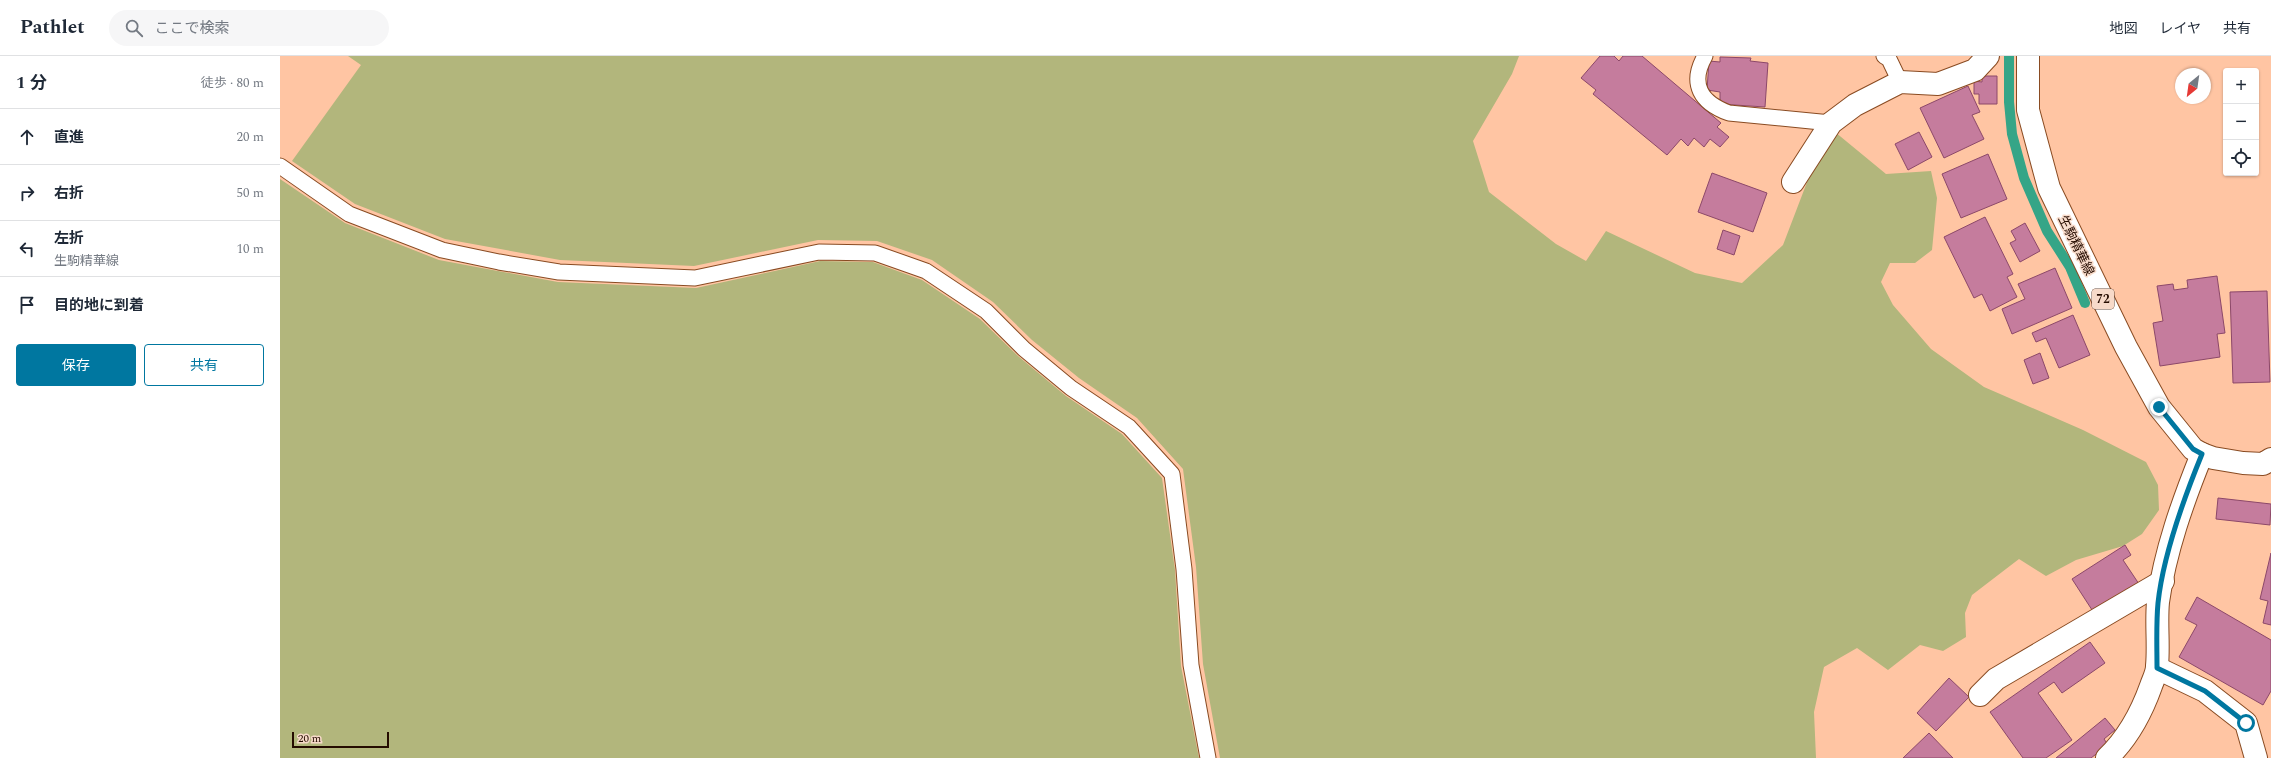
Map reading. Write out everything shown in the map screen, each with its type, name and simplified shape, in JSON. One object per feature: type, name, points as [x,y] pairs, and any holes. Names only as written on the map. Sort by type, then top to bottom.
[{"type":"street","points":[[1793,182],[1831,123],[1855,105],[1900,82],[1938,84],[1975,70],[1988,56]]},
{"type":"street","name":"生駒精華線","points":[[2028,56],[2028,110],[2049,188],[2126,347],[2159,407],[2193,449],[2202,454],[2213,458],[2243,463],[2263,464],[2271,459]]},
{"type":"street","points":[[2107,758],[2121,744],[2142,711],[2157,668],[2158,603],[2175,532],[2189,487],[2202,454]]},
{"type":"street","points":[[1980,695],[1996,679],[2163,581]]},
{"type":"street","points":[[2157,668],[2205,691],[2246,723],[2256,758]]},
{"type":"lane","points":[[1705,56],[1701,64],[1697,82],[1701,94],[1717,108],[1729,113],[1831,123]]},
{"type":"lane","points":[[1884,56],[1889,59],[1900,82]]},
{"type":"lane","points":[[280,166],[349,214],[442,250],[560,272],[695,278],[819,252],[875,253],[926,271],[986,311],[1024,349],[1054,373],[1129,427],[1172,474],[1184,569],[1191,665],[1208,758]]},
{"type":"green space","points":[[348,56],[1519,56],[1512,74],[1473,141],[1489,192],[1556,244],[1586,261],[1606,231],[1695,273],[1742,283],[1783,245],[1809,177],[1835,132],[1886,174],[1931,171],[1937,198],[1932,250],[1915,263],[1890,263],[1881,282],[1893,305],[1931,349],[1984,387],[2083,430],[2146,462],[2158,485],[2159,510],[2142,534],[2123,546],[2076,560],[2046,576],[2019,559],[1972,595],[1965,613],[1966,637],[1943,651],[1920,645],[1888,670],[1857,648],[1824,667],[1814,712],[1816,758],[1220,758],[1203,664],[1196,567],[1183,469],[1137,418],[1079,378],[1032,340],[993,302],[932,260],[877,241],[818,240],[694,266],[560,260],[445,239],[355,204],[292,161],[361,65]]},
{"type":"green space","points":[[280,179],[345,223],[439,260],[558,282],[696,288],[820,261],[873,262],[922,280],[980,319],[1018,356],[1066,396],[1122,434],[1162,478],[1175,570],[1181,666],[1199,758],[280,758]]},
{"type":"building","points":[[1600,56],[1614,56],[1619,61],[1623,56],[1642,56],[1721,123],[1717,127],[1729,137],[1720,147],[1710,139],[1704,147],[1694,138],[1688,146],[1681,139],[1667,155],[1593,94],[1596,90],[1581,78]]},
{"type":"building","points":[[1720,57],[1751,58],[1750,61],[1768,63],[1765,107],[1720,104],[1720,92],[1707,90],[1709,61],[1720,62]]},
{"type":"building","points":[[1982,76],[1997,76],[1997,104],[1979,104],[1979,94],[1974,94],[1974,81],[1982,82]]},
{"type":"building","points":[[1968,86],[1980,112],[1972,115],[1984,139],[1944,158],[1920,108]]},
{"type":"building","points":[[1919,132],[1932,157],[1908,170],[1895,144]]},
{"type":"building","points":[[1988,154],[2007,199],[1961,218],[1942,174]]},
{"type":"building","points":[[1712,173],[1767,193],[1753,232],[1698,212]]},
{"type":"building","points":[[1985,217],[2013,274],[2007,277],[2017,297],[1990,311],[1982,294],[1974,298],[1944,237]]},
{"type":"building","points":[[2025,223],[2040,251],[2020,262],[2010,243],[2016,240],[2011,231]]},
{"type":"building","points":[[1723,230],[1740,236],[1734,255],[1717,249]]},
{"type":"building","points":[[2055,268],[2072,308],[2012,334],[2002,309],[2025,299],[2018,284]]},
{"type":"building","points":[[2217,276],[2225,333],[2217,334],[2220,357],[2160,366],[2153,323],[2163,321],[2157,286],[2173,284],[2174,290],[2188,288],[2187,280]]},
{"type":"building","points":[[2267,291],[2270,382],[2233,383],[2230,292]]},
{"type":"building","points":[[2073,315],[2090,355],[2059,368],[2046,338],[2036,342],[2032,333]]},
{"type":"building","points":[[2040,353],[2049,378],[2033,384],[2024,360]]},
{"type":"building","points":[[2218,498],[2271,504],[2270,525],[2216,519]]},
{"type":"building","points":[[2125,545],[2131,555],[2123,560],[2139,584],[2094,613],[2072,579]]},
{"type":"building","points":[[2271,553],[2271,625],[2263,623],[2268,601],[2260,599]]},
{"type":"building","points":[[2197,597],[2271,640],[2271,691],[2263,705],[2179,657],[2197,625],[2185,619]]},
{"type":"building","points":[[2090,642],[2105,663],[2062,693],[2054,682],[2038,693],[2072,740],[2046,758],[2023,758],[1990,712]]},
{"type":"building","points":[[1949,678],[1969,697],[1936,731],[1917,713]]},
{"type":"building","points":[[2105,718],[2115,730],[2104,739],[2108,745],[2091,758],[2056,758]]},
{"type":"building","points":[[1929,733],[1953,758],[1903,758]]},
{"type":"waterway","points":[[2009,56],[2009,102],[2012,134],[2024,178],[2047,231],[2070,267],[2085,303]]},
{"type":"route","points":[[2159,407],[2193,449],[2202,454],[2189,487],[2172,539],[2158,603],[2157,668],[2205,691],[2246,723]]}]
